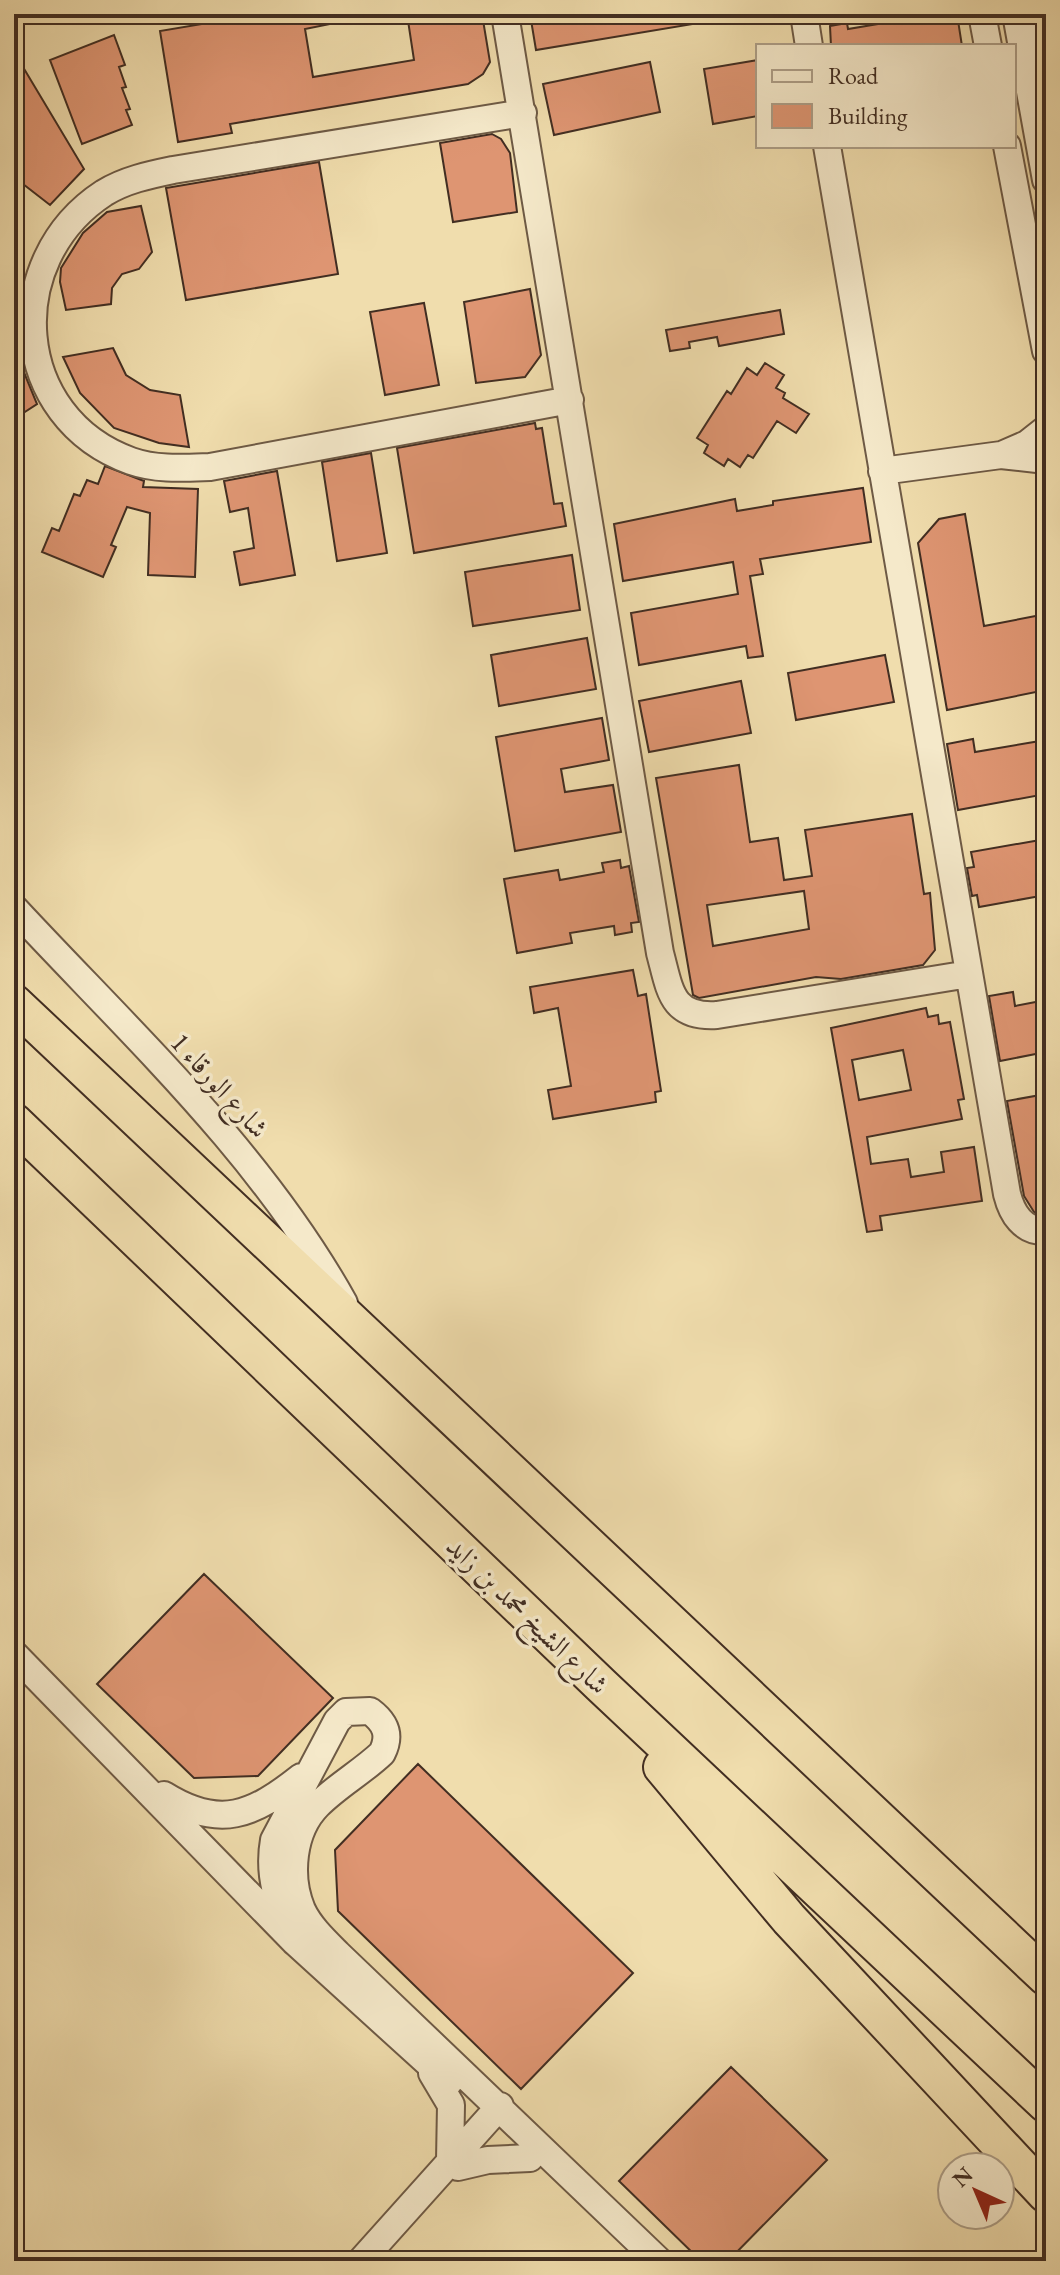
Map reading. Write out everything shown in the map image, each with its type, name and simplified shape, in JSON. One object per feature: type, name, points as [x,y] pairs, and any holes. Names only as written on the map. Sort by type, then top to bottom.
[{"type":"highway","points":[[14,1003],[1046,1977]]},
{"type":"highway","name":"شارع الشيخ محمد بن زايد","points":[[14,1122],[601,1685],[1046,2104]]},
{"type":"highway","points":[[601,1685],[739,1863],[1046,2194]]},
{"type":"street","points":[[505,14],[660,953],[671,995],[682,1009],[691,1013],[717,1015],[969,974]]},
{"type":"street","points":[[804,14],[809,44]]},
{"type":"street","points":[[982,14],[988,44]]},
{"type":"street","points":[[1016,14],[1046,180]]},
{"type":"street","points":[[1023,51],[1046,18]]},
{"type":"street","points":[[523,113],[138,177],[105,193],[69,224],[54,243],[38,276],[31,311],[33,350],[44,384],[67,417],[96,443],[132,461],[170,469],[210,467],[570,400]]},
{"type":"street","points":[[827,148],[1011,1211],[1022,1224],[1046,1231]]},
{"type":"street","points":[[1007,148],[1046,351]]},
{"type":"street","points":[[1001,455],[1027,444],[1046,429]]},
{"type":"street","points":[[882,471],[1001,455],[1046,460]]},
{"type":"street","name":"شارع الورقاء 1","points":[[14,908],[252,1167],[307,1243],[355,1323]]},
{"type":"street","points":[[14,1654],[138,1777],[295,1942],[409,2046],[499,2117],[530,2158],[643,2261]]},
{"type":"street","points":[[295,1942],[272,1883],[270,1862],[274,1840],[337,1721],[346,1712],[370,1711],[380,1718],[387,1730],[387,1742],[382,1753],[315,1808],[301,1832],[294,1859],[295,1886],[303,1912],[338,1954],[499,2117],[659,2261]]},
{"type":"street","points":[[138,1777],[189,1809],[211,1815],[235,1815],[258,1808],[310,1771]]},
{"type":"street","points":[[409,2046],[436,2078],[451,2105],[454,2164]]},
{"type":"street","points":[[361,2261],[408,2211],[418,2206],[499,2117]]},
{"type":"street","points":[[454,2164],[530,2158]]},
{"type":"building","points":[[232,14],[345,14],[345,21],[305,29],[313,77],[414,60],[407,14],[482,14],[490,62],[483,74],[468,84],[230,124],[232,133],[178,142],[160,31],[232,19]]},
{"type":"building","points":[[530,14],[705,14],[705,22],[536,50]]},
{"type":"building","points":[[913,14],[957,14],[962,44],[831,44],[830,26],[847,23],[848,29],[914,18]]},
{"type":"building","points":[[114,35],[125,65],[119,67],[126,87],[122,88],[130,109],[126,110],[132,125],[82,144],[50,60]]},
{"type":"building","points":[[14,52],[84,169],[50,205],[14,177]]},
{"type":"building","points":[[756,60],[756,116],[713,124],[704,69]]},
{"type":"building","points":[[650,62],[660,112],[554,135],[543,84]]},
{"type":"building","points":[[492,134],[501,139],[510,153],[517,212],[453,222],[440,143]]},
{"type":"building","points":[[319,162],[338,274],[186,300],[166,188]]},
{"type":"building","points":[[141,206],[152,252],[139,269],[122,274],[112,288],[111,304],[66,310],[60,282],[61,268],[83,233],[107,212]]},
{"type":"building","points":[[530,289],[541,355],[525,377],[476,383],[464,302]]},
{"type":"building","points":[[424,303],[439,385],[385,395],[370,312]]},
{"type":"building","points":[[780,310],[784,334],[719,346],[717,337],[689,342],[690,348],[670,351],[666,330]]},
{"type":"building","points":[[14,348],[37,404],[14,419]]},
{"type":"building","points":[[113,348],[126,375],[150,390],[180,395],[189,447],[159,443],[114,428],[80,393],[63,357]]},
{"type":"building","points":[[765,363],[784,375],[776,388],[785,393],[783,398],[809,414],[796,433],[777,421],[753,458],[748,455],[740,467],[728,459],[724,466],[704,453],[708,445],[697,438],[727,391],[731,394],[747,368],[757,375]]},
{"type":"building","points":[[535,423],[536,429],[542,428],[554,504],[562,503],[566,526],[414,553],[397,448]]},
{"type":"building","points":[[371,453],[387,553],[337,561],[322,462]]},
{"type":"building","points":[[105,466],[144,481],[143,487],[198,489],[195,577],[148,575],[150,513],[127,507],[111,545],[116,547],[103,577],[42,552],[52,528],[59,531],[74,494],[80,496],[87,480],[98,484]]},
{"type":"building","points":[[277,471],[295,575],[240,585],[234,552],[254,548],[248,508],[230,512],[224,481]]},
{"type":"building","points":[[863,488],[871,542],[760,559],[763,574],[750,576],[763,656],[748,658],[746,646],[639,665],[631,613],[738,594],[733,562],[623,581],[614,524],[735,499],[737,511],[773,505],[773,501]]},
{"type":"building","points":[[965,514],[984,626],[1046,614],[1046,690],[947,710],[918,543],[939,519]]},
{"type":"building","points":[[572,555],[580,610],[473,626],[465,572]]},
{"type":"building","points":[[587,638],[596,689],[499,706],[491,655]]},
{"type":"building","points":[[885,655],[894,702],[796,720],[788,673]]},
{"type":"building","points":[[741,681],[751,733],[649,752],[639,701]]},
{"type":"building","points":[[602,718],[609,760],[561,769],[565,792],[613,785],[621,832],[515,851],[496,737]]},
{"type":"building","points":[[973,739],[975,752],[1046,740],[1046,794],[958,810],[947,744]]},
{"type":"building","points":[[739,765],[750,842],[778,838],[784,880],[812,876],[805,830],[912,814],[924,894],[930,893],[935,950],[923,965],[841,979],[816,977],[699,998],[693,995],[656,778]],"holes":[[[804,891],[809,929],[713,946],[707,905]]]},
{"type":"building","points":[[1046,839],[1046,895],[979,907],[977,895],[972,896],[967,868],[974,867],[971,852]]},
{"type":"building","points":[[620,860],[621,868],[629,866],[639,922],[631,923],[632,932],[615,935],[614,926],[570,933],[572,943],[517,953],[504,879],[558,870],[560,880],[604,872],[602,863]]},
{"type":"building","points":[[633,970],[638,996],[646,994],[661,1091],[655,1092],[656,1102],[553,1119],[548,1090],[571,1086],[558,1008],[534,1013],[530,987]]},
{"type":"building","points":[[1013,992],[1015,1006],[1046,1000],[1046,1052],[1000,1061],[989,996]]},
{"type":"building","points":[[926,1008],[928,1017],[938,1015],[939,1024],[950,1022],[964,1099],[958,1100],[962,1119],[867,1137],[871,1164],[908,1159],[911,1177],[944,1172],[941,1152],[974,1147],[982,1201],[880,1216],[882,1230],[867,1232],[831,1028]],"holes":[[[903,1050],[911,1090],[859,1100],[852,1060]]]},
{"type":"building","points":[[1046,1094],[1046,1215],[1034,1212],[1024,1196],[1007,1101]]},
{"type":"building","points":[[204,1574],[333,1698],[258,1776],[194,1778],[97,1684]]},
{"type":"building","points":[[418,1764],[633,1973],[521,2089],[338,1911],[335,1850]]},
{"type":"building","points":[[731,2067],[827,2160],[728,2261],[701,2261],[619,2181]]}]
